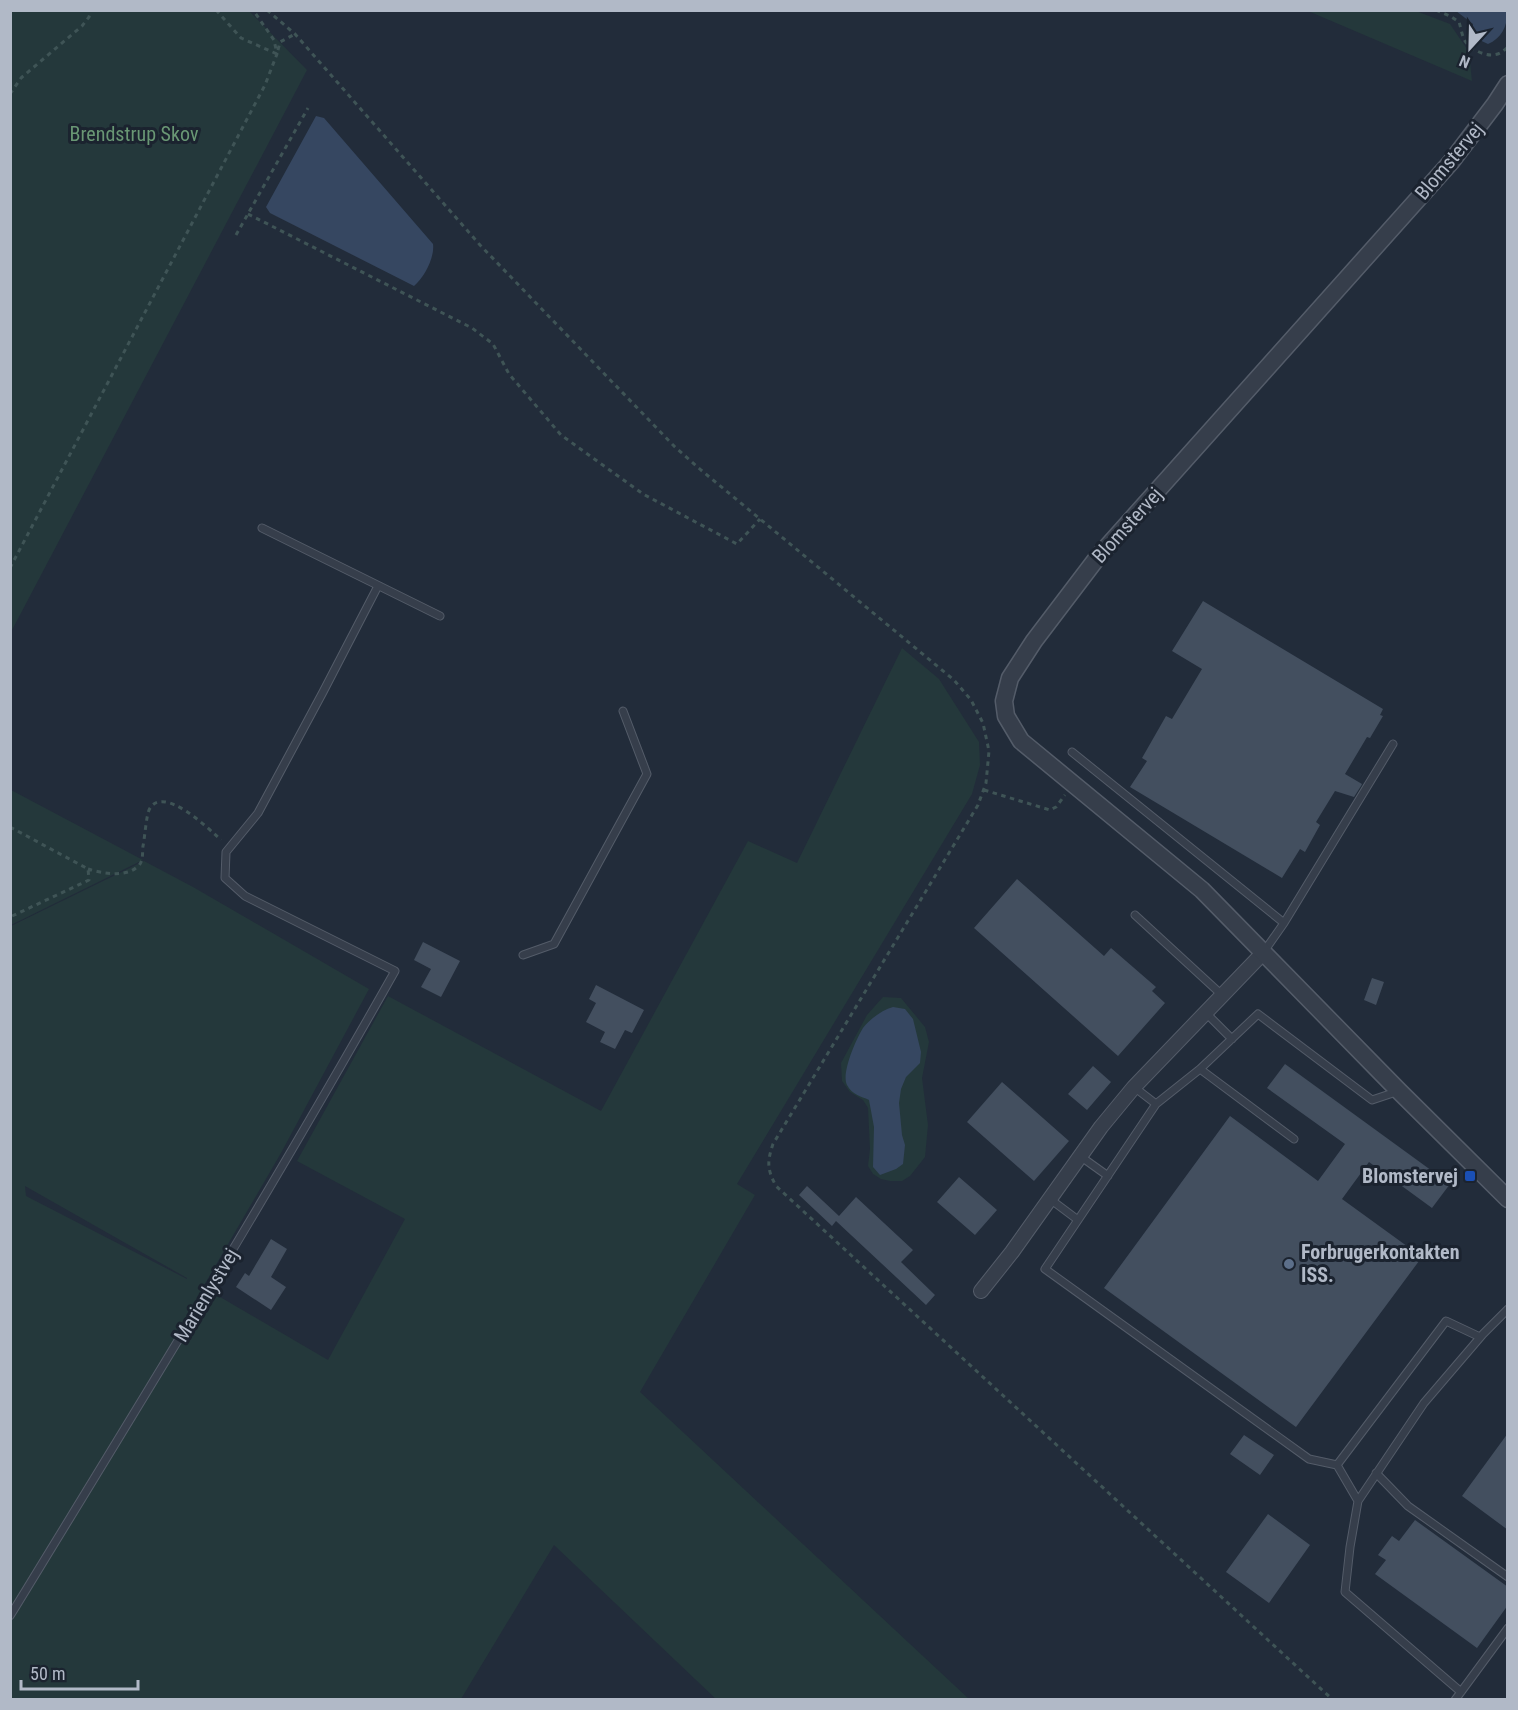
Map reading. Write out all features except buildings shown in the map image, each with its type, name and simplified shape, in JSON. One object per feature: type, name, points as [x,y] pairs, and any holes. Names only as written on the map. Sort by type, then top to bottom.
[{"type":"street","name":"Blomstervej","points":[[1508,84],[1450,162],[1097,558],[1034,641],[1010,678],[1004,701],[1006,716],[1020,741],[1202,890],[1508,1199]]},
{"type":"street","points":[[981,1291],[1012,1252],[1101,1127],[1134,1087],[1263,953]]},
{"type":"lane","points":[[262,528],[440,616]]},
{"type":"lane","points":[[226,852],[258,813],[378,586]]},
{"type":"lane","points":[[523,955],[554,944],[647,774],[623,711]]},
{"type":"lane","points":[[1263,953],[1284,923],[1393,744]]},
{"type":"lane","points":[[1072,752],[1284,923]]},
{"type":"lane","name":"Marienlystvej","points":[[10,1617],[231,1255],[395,971],[245,896],[225,878],[226,852]]},
{"type":"lane","points":[[1135,915],[1222,995]]},
{"type":"lane","points":[[1205,1012],[1232,1038]]},
{"type":"lane","points":[[1358,1501],[1337,1465],[1309,1459],[1046,1269],[1156,1104],[1200,1069],[1258,1014],[1372,1100],[1399,1091]]},
{"type":"lane","points":[[1200,1069],[1294,1138]]},
{"type":"lane","points":[[1134,1087],[1156,1104]]},
{"type":"lane","points":[[1080,1156],[1108,1176]]},
{"type":"lane","points":[[1050,1198],[1078,1220]]},
{"type":"lane","points":[[1461,1692],[1345,1592],[1350,1547],[1358,1501],[1424,1403],[1480,1337],[1508,1309]]},
{"type":"lane","points":[[1337,1465],[1446,1321],[1480,1337]]},
{"type":"lane","points":[[1377,1473],[1408,1506],[1508,1577]]},
{"type":"lane","points":[[1455,1700],[1508,1628]]},
{"type":"path","points":[[10,94],[21,78],[82,26],[91,10]]},
{"type":"path","points":[[216,10],[241,38],[277,54]]},
{"type":"path","points":[[253,10],[274,40],[277,54]]},
{"type":"path","points":[[267,10],[295,34],[480,244],[675,447],[954,680],[972,700],[983,723],[988,751],[986,783],[978,805],[773,1144],[768,1158],[769,1173],[776,1186],[1333,1700]]},
{"type":"path","points":[[1436,10],[1460,22],[1464,40],[1473,49],[1484,54],[1508,53]]},
{"type":"path","points":[[10,568],[265,85],[280,42],[295,34]]},
{"type":"path","points":[[1501,53],[1508,47]]},
{"type":"path","points":[[236,235],[309,108]]},
{"type":"path","points":[[248,214],[472,328],[493,344],[509,374],[561,435],[643,494],[737,543],[760,519]]},
{"type":"path","points":[[984,790],[1050,810],[1056,807],[1072,784]]},
{"type":"path","points":[[10,827],[88,868],[121,873],[136,868],[142,860],[146,821],[150,809],[153,804],[166,801],[205,826],[223,841],[226,852]]},
{"type":"path","points":[[10,917],[89,880],[88,868]]},
{"type":"green space","name":"Brendstrup Skov","points":[[11,10],[249,11],[307,70],[11,632]]},
{"type":"green space","points":[[1308,11],[1416,11],[1450,24],[1469,52],[1472,81]]},
{"type":"green space","points":[[902,648],[939,679],[979,742],[980,765],[972,794],[737,1184],[755,1195],[640,1392],[969,1699],[716,1699],[554,1545],[461,1699],[11,1700],[11,926],[144,861],[369,989],[281,1153],[203,1287],[328,1360],[405,1219],[297,1161],[388,996],[601,1111],[748,841],[797,863]],"holes":[[[25,1186],[187,1278],[26,1196]]]},
{"type":"green space","points":[[11,790],[143,860],[11,925]]},
{"type":"green space","points":[[883,997],[901,998],[925,1027],[929,1042],[922,1078],[928,1125],[925,1157],[910,1176],[902,1181],[881,1179],[873,1174],[868,1166],[870,1149],[868,1108],[863,1100],[850,1092],[842,1081],[841,1063],[867,1015]]},
{"type":"water","points":[[1456,11],[1507,11],[1503,31],[1488,44],[1473,37],[1473,24]]},
{"type":"water","points":[[316,116],[324,118],[433,244],[428,267],[414,286],[270,213],[266,207]]},
{"type":"water","points":[[893,1007],[905,1009],[913,1019],[921,1052],[920,1063],[906,1077],[901,1089],[899,1103],[905,1145],[903,1164],[880,1175],[873,1167],[874,1127],[869,1100],[851,1091],[847,1085],[846,1073],[853,1048],[863,1028],[876,1015]]},
{"type":"place","name":"Blomstervej","points":[[1470,1176]]},
{"type":"place","name":"Forbrugerkontakten ISS.","points":[[1289,1264]]}]
